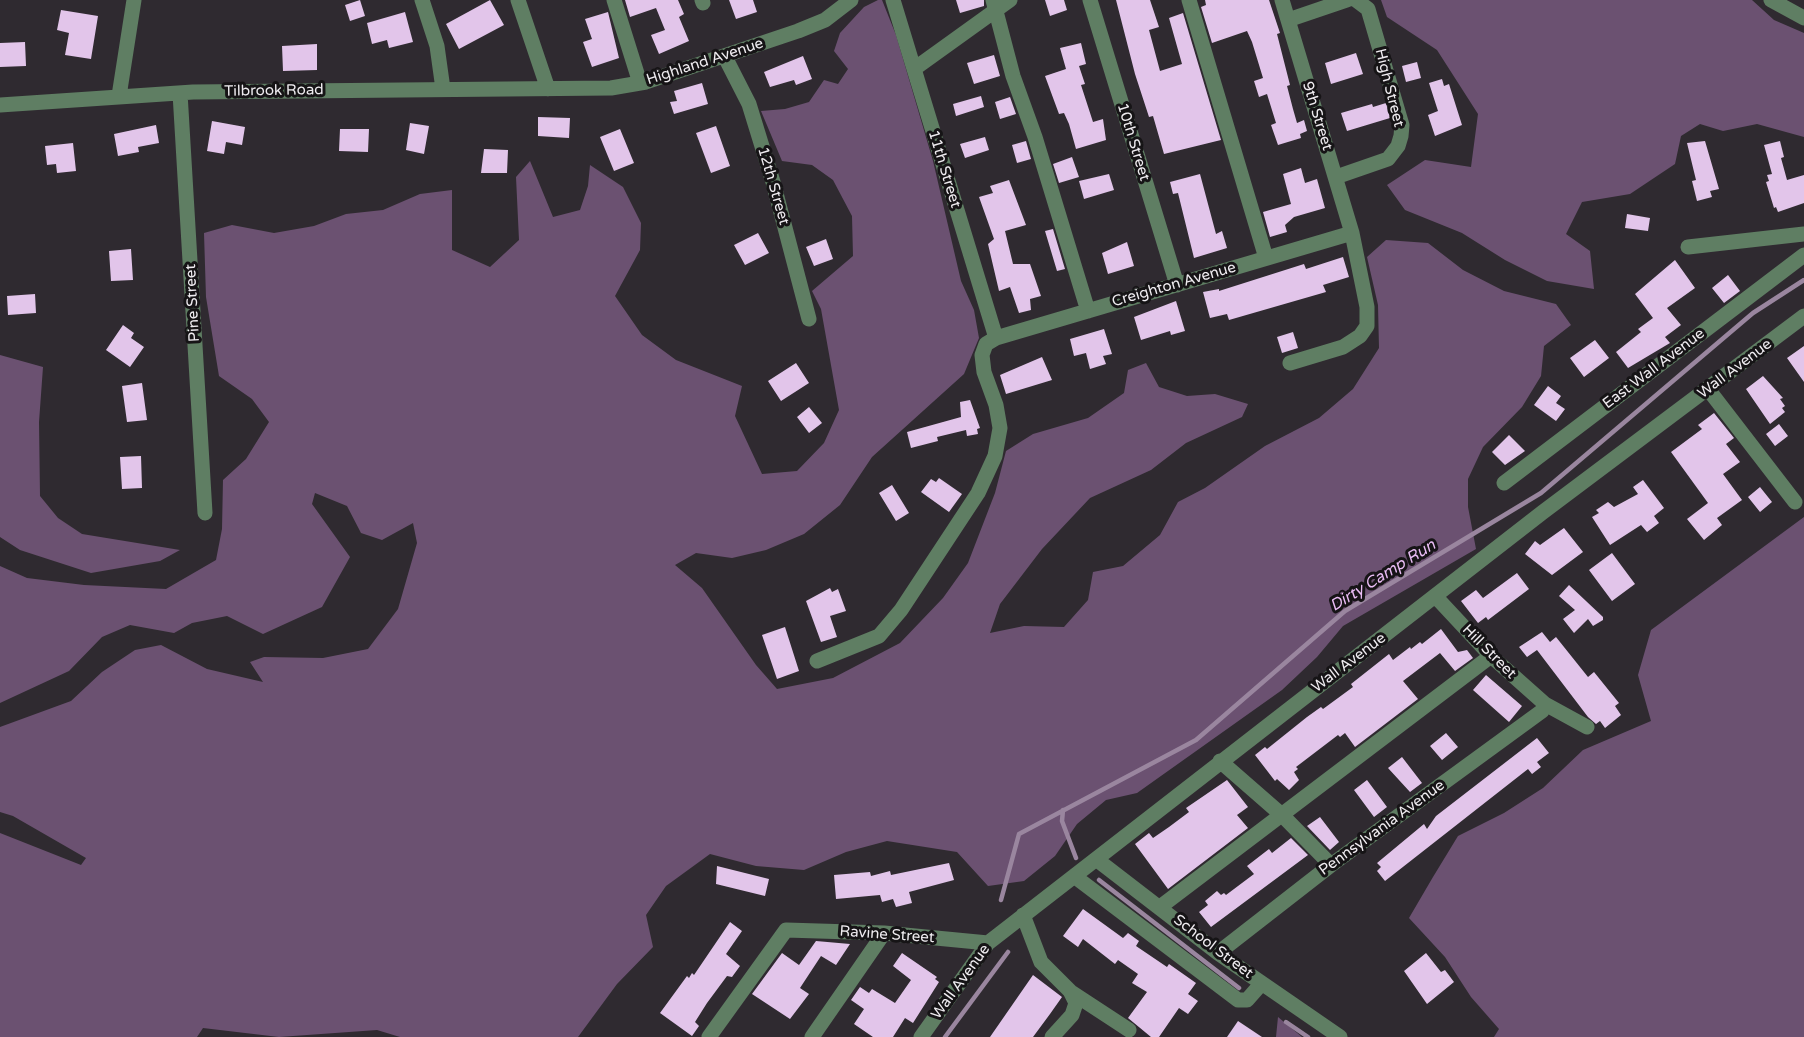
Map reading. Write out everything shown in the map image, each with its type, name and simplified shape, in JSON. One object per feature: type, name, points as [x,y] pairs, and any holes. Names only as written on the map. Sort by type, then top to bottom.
[{"type":"street","points":[[119,96],[134,0]]},
{"type":"street","points":[[422,0],[437,46],[443,89]]},
{"type":"street","points":[[518,0],[548,89]]},
{"type":"street","points":[[614,0],[640,83]]},
{"type":"street","name":"Highland Avenue","points":[[548,89],[611,87],[640,83],[725,57],[825,20],[851,0]]},
{"type":"street","name":"11th Street","points":[[893,0],[996,338]]},
{"type":"street","points":[[914,69],[994,5],[1010,0]]},
{"type":"street","name":"10th Street","points":[[1090,0],[1177,285]]},
{"type":"street","points":[[1189,0],[1266,258]]},
{"type":"street","name":"9th Street","points":[[1282,0],[1352,233],[1367,307],[1367,326],[1360,336],[1343,347],[1290,363]]},
{"type":"street","points":[[1288,20],[1347,0]]},
{"type":"street","name":"High Street","points":[[1335,177],[1388,159],[1398,146],[1401,136],[1402,124],[1368,9],[1356,0]]},
{"type":"street","points":[[1771,0],[1804,18]]},
{"type":"street","points":[[994,5],[1013,76],[1035,137],[1088,311]]},
{"type":"street","name":"12th Street","points":[[725,57],[748,104],[759,138],[809,319]]},
{"type":"street","name":"Tilbrook Road","points":[[0,105],[180,93],[548,89]]},
{"type":"street","name":"Pine Street","points":[[180,93],[205,513]]},
{"type":"street","name":"Creighton Avenue","points":[[996,338],[1352,233]]},
{"type":"street","points":[[1688,247],[1804,234]]},
{"type":"street","name":"East Wall Avenue","points":[[1504,483],[1804,255]]},
{"type":"street","name":"Wall Avenue","points":[[921,1037],[988,943],[1543,512],[1804,316]]},
{"type":"street","points":[[817,661],[879,636],[900,610],[978,493],[995,456],[1000,428],[982,355],[986,344],[996,338]]},
{"type":"street","points":[[1708,389],[1795,502]]},
{"type":"street","name":"Hill Street","points":[[1436,597],[1491,657],[1545,704],[1587,727]]},
{"type":"street","points":[[1160,907],[1491,657]]},
{"type":"street","name":"Pennsylvania Avenue","points":[[1218,953],[1331,865],[1542,711],[1545,704]]},
{"type":"street","points":[[1220,761],[1283,816],[1331,865]]},
{"type":"street","name":"School Street","points":[[1096,859],[1218,953],[1336,1034]]},
{"type":"street","points":[[1074,876],[1238,1000],[1247,1000],[1262,983]]},
{"type":"street","points":[[1023,915],[1041,962],[1070,991],[1129,1030]]},
{"type":"street","name":"Ravine Street","points":[[709,1037],[786,930],[884,933],[988,943]]},
{"type":"street","points":[[812,1037],[884,933]]},
{"type":"street","points":[[1052,1037],[1075,1009],[1076,1004],[1070,991]]},
{"type":"shaded area","points":[[882,0],[896,35],[933,161],[961,281],[974,310],[979,338],[964,374],[872,457],[840,505],[804,534],[766,550],[732,558],[696,553],[675,565],[702,588],[756,665],[777,689],[833,678],[900,643],[943,598],[968,563],[995,493],[1006,451],[1033,434],[1088,418],[1124,393],[1128,370],[1146,363],[1159,387],[1187,396],[1215,394],[1248,404],[1242,417],[1186,443],[1151,470],[1090,498],[1042,549],[1000,604],[990,633],[1024,626],[1064,627],[1088,600],[1093,572],[1123,566],[1160,535],[1178,502],[1205,488],[1265,446],[1319,418],[1353,389],[1379,348],[1378,305],[1367,257],[1386,240],[1428,243],[1463,270],[1504,291],[1556,304],[1571,325],[1544,346],[1541,376],[1522,407],[1483,447],[1468,479],[1468,507],[1476,549],[1343,626],[1317,657],[1282,690],[1137,793],[1106,800],[1077,824],[1055,856],[1024,881],[988,886],[957,852],[887,841],[846,852],[804,870],[756,866],[710,854],[666,886],[646,915],[653,947],[617,984],[578,1037],[400,1037],[377,1030],[279,1037],[203,1028],[197,1037],[0,1037],[0,833],[81,865],[86,858],[13,816],[0,812],[0,727],[71,701],[102,672],[135,650],[161,645],[207,669],[263,682],[250,662],[264,657],[323,658],[368,649],[398,609],[417,543],[413,523],[382,540],[361,533],[347,506],[315,493],[312,504],[350,557],[322,607],[263,634],[227,616],[192,623],[174,633],[130,625],[102,637],[69,671],[0,703],[0,566],[27,578],[84,585],[166,589],[216,560],[222,529],[223,480],[246,459],[269,422],[252,399],[219,376],[206,297],[204,233],[232,225],[274,233],[314,226],[346,214],[383,210],[420,194],[452,190],[452,250],[490,267],[519,240],[516,177],[530,161],[553,217],[580,210],[588,186],[590,165],[623,187],[641,223],[640,250],[615,296],[642,335],[676,360],[742,386],[735,416],[762,474],[797,471],[824,443],[839,410],[821,309],[812,291],[853,256],[852,216],[833,180],[812,165],[782,161],[761,111],[785,109],[809,102],[824,80],[838,84],[848,69],[834,51],[840,33],[864,7]]},
{"type":"shaded area","points":[[1381,0],[1752,0],[1774,20],[1804,33],[1804,137],[1757,124],[1723,131],[1700,124],[1681,136],[1675,164],[1630,194],[1582,202],[1566,234],[1590,251],[1594,289],[1547,281],[1505,260],[1462,233],[1405,210],[1387,185],[1425,160],[1471,167],[1478,114],[1437,50],[1387,17]]},
{"type":"shaded area","points":[[0,355],[43,367],[39,422],[40,496],[58,518],[82,534],[180,550],[160,561],[91,573],[20,550],[0,537]]},
{"type":"shaded area","points":[[1804,517],[1804,1037],[1494,1037],[1499,1029],[1471,997],[1445,957],[1409,918],[1433,877],[1458,836],[1504,813],[1543,788],[1583,750],[1651,721],[1638,675],[1651,630]]},
{"type":"shaded area","points":[[1278,1017],[1302,1037],[1276,1037]]},
{"type":"building","points":[[360,0],[365,16],[350,21],[345,5]]},
{"type":"building","points":[[490,0],[504,25],[459,49],[446,24]]},
{"type":"building","points":[[625,0],[678,0],[684,14],[679,17],[689,41],[659,54],[651,35],[665,30],[656,8],[630,17]]},
{"type":"building","points":[[729,0],[753,0],[757,12],[736,19]]},
{"type":"building","points":[[956,0],[984,0],[984,6],[960,13]]},
{"type":"building","points":[[1045,0],[1064,0],[1067,10],[1050,16]]},
{"type":"building","points":[[1116,0],[1150,0],[1159,27],[1149,30],[1160,71],[1182,64],[1169,18],[1183,13],[1221,140],[1164,154],[1153,116],[1149,117],[1135,74]]},
{"type":"building","points":[[1205,0],[1269,0],[1280,33],[1277,34],[1297,123],[1304,120],[1307,131],[1300,134],[1301,138],[1278,145],[1271,125],[1276,123],[1267,94],[1259,97],[1254,81],[1263,78],[1247,31],[1212,43],[1201,7],[1206,5]]},
{"type":"building","points":[[61,10],[98,16],[91,59],[65,55],[69,33],[57,30]]},
{"type":"building","points":[[405,12],[413,42],[389,48],[387,40],[372,44],[367,23]]},
{"type":"building","points":[[608,12],[619,58],[592,67],[583,42],[592,39],[585,19]]},
{"type":"building","points":[[25,42],[26,66],[0,67],[0,43]]},
{"type":"building","points":[[1081,43],[1086,64],[1079,66],[1085,84],[1081,85],[1093,122],[1103,119],[1106,140],[1076,149],[1069,124],[1064,113],[1059,114],[1045,76],[1066,69],[1060,48]]},
{"type":"building","points":[[317,44],[317,70],[283,71],[282,46]]},
{"type":"building","points":[[1356,53],[1363,74],[1331,84],[1325,63]]},
{"type":"building","points":[[994,55],[1000,76],[974,84],[967,63]]},
{"type":"building","points":[[803,56],[812,79],[796,85],[794,80],[770,87],[764,72]]},
{"type":"building","points":[[1417,62],[1421,78],[1406,82],[1402,66]]},
{"type":"building","points":[[1442,79],[1444,86],[1449,84],[1462,125],[1435,136],[1428,115],[1438,111],[1429,83]]},
{"type":"building","points":[[702,83],[708,104],[674,114],[670,102],[677,101],[674,91]]},
{"type":"building","points":[[981,96],[984,107],[956,116],[953,104]]},
{"type":"building","points":[[1010,97],[1016,114],[1000,119],[995,102]]},
{"type":"building","points":[[1386,103],[1390,118],[1347,131],[1341,113],[1372,104],[1373,107]]},
{"type":"building","points":[[538,117],[570,118],[569,138],[538,136]]},
{"type":"building","points":[[212,121],[245,127],[242,145],[226,142],[224,154],[207,151]]},
{"type":"building","points":[[410,123],[429,126],[424,154],[406,150]]},
{"type":"building","points":[[156,125],[159,143],[138,147],[139,152],[118,156],[114,134]]},
{"type":"building","points":[[716,126],[730,166],[711,173],[696,133]]},
{"type":"building","points":[[340,129],[369,129],[368,152],[339,151]]},
{"type":"building","points":[[620,129],[634,163],[614,171],[600,137]]},
{"type":"building","points":[[985,137],[989,150],[965,158],[960,144]]},
{"type":"building","points":[[1026,141],[1031,159],[1017,163],[1012,145]]},
{"type":"building","points":[[1705,141],[1719,189],[1710,191],[1712,197],[1697,201],[1692,181],[1696,180],[1687,143]]},
{"type":"building","points":[[1780,141],[1784,157],[1781,158],[1787,180],[1804,175],[1804,203],[1778,212],[1776,207],[1774,208],[1766,182],[1769,181],[1767,175],[1772,174],[1764,145]]},
{"type":"building","points":[[73,143],[76,171],[57,173],[56,164],[47,165],[45,146]]},
{"type":"building","points":[[484,149],[508,150],[507,173],[481,173]]},
{"type":"building","points":[[1072,157],[1079,177],[1059,183],[1053,164]]},
{"type":"building","points":[[1301,168],[1305,183],[1317,179],[1325,208],[1294,217],[1285,225],[1287,232],[1270,237],[1263,212],[1291,204],[1283,174]]},
{"type":"building","points":[[1109,174],[1114,190],[1084,199],[1079,181]]},
{"type":"building","points":[[1200,174],[1216,234],[1222,231],[1227,248],[1194,258],[1178,193],[1173,194],[1170,182]]},
{"type":"building","points":[[1009,180],[1026,225],[1005,231],[1013,264],[1030,264],[1041,296],[1030,299],[1031,310],[1019,313],[1010,287],[999,291],[988,244],[994,239],[979,197],[993,193],[990,186]]},
{"type":"building","points":[[1627,214],[1650,218],[1648,231],[1625,228]]},
{"type":"building","points":[[1053,229],[1065,269],[1057,271],[1045,231]]},
{"type":"building","points":[[758,233],[769,253],[745,265],[734,245]]},
{"type":"building","points":[[826,239],[833,259],[814,266],[806,247]]},
{"type":"building","points":[[1127,242],[1134,266],[1108,274],[1102,253]]},
{"type":"building","points":[[131,249],[133,280],[111,281],[109,251]]},
{"type":"building","points":[[1343,257],[1349,277],[1323,285],[1326,292],[1229,320],[1227,314],[1210,318],[1203,292],[1219,289],[1219,291],[1304,264],[1306,269]]},
{"type":"building","points":[[1675,260],[1695,288],[1667,308],[1681,325],[1665,337],[1670,343],[1628,368],[1616,352],[1641,332],[1638,329],[1653,318],[1635,294]]},
{"type":"building","points":[[1728,275],[1740,291],[1724,303],[1712,288]]},
{"type":"building","points":[[35,294],[36,313],[8,315],[7,296]]},
{"type":"building","points":[[1176,301],[1185,331],[1171,335],[1170,331],[1141,340],[1134,317]]},
{"type":"building","points":[[123,325],[134,333],[131,338],[144,347],[130,367],[106,350]]},
{"type":"building","points":[[1104,329],[1112,354],[1103,356],[1106,364],[1090,369],[1086,353],[1074,356],[1070,339]]},
{"type":"building","points":[[1293,332],[1298,348],[1282,353],[1277,337]]},
{"type":"building","points":[[1595,340],[1609,358],[1584,377],[1570,358]]},
{"type":"building","points":[[1804,346],[1804,382],[1787,358]]},
{"type":"building","points":[[1042,357],[1052,380],[1006,394],[1000,375]]},
{"type":"building","points":[[796,363],[809,383],[781,401],[768,381]]},
{"type":"building","points":[[1763,376],[1783,398],[1780,399],[1785,406],[1782,408],[1785,412],[1770,424],[1746,389]]},
{"type":"building","points":[[142,383],[147,420],[127,422],[122,386]]},
{"type":"building","points":[[1548,386],[1561,396],[1556,403],[1565,409],[1556,421],[1534,405]]},
{"type":"building","points":[[970,400],[980,428],[977,429],[978,434],[967,436],[966,430],[937,437],[938,441],[911,448],[907,432],[961,417],[960,402]]},
{"type":"building","points":[[809,407],[822,423],[809,433],[797,417]]},
{"type":"building","points":[[1714,413],[1734,438],[1726,444],[1740,462],[1723,474],[1742,500],[1717,518],[1722,525],[1704,540],[1687,519],[1708,503],[1671,452],[1702,429],[1698,425]]},
{"type":"building","points":[[1779,424],[1788,436],[1775,446],[1766,434]]},
{"type":"building","points":[[1509,435],[1525,451],[1505,465],[1492,452]]},
{"type":"building","points":[[141,456],[142,488],[122,489],[120,457]]},
{"type":"building","points":[[939,478],[962,494],[949,512],[921,492],[931,479],[936,482]]},
{"type":"building","points":[[1643,480],[1664,508],[1654,516],[1659,523],[1647,532],[1641,525],[1610,545],[1592,517],[1599,513],[1596,510],[1608,502],[1614,507],[1638,494],[1633,487]]},
{"type":"building","points":[[892,485],[909,513],[896,521],[879,493]]},
{"type":"building","points":[[1760,487],[1772,502],[1760,512],[1748,497]]},
{"type":"building","points":[[1564,528],[1583,552],[1552,575],[1525,554],[1535,541],[1540,545]]},
{"type":"building","points":[[1612,553],[1635,584],[1612,601],[1589,570]]},
{"type":"building","points":[[1517,573],[1529,589],[1488,620],[1486,617],[1478,623],[1461,601],[1476,590],[1483,598]]},
{"type":"building","points":[[1569,585],[1603,617],[1603,620],[1593,626],[1588,619],[1574,633],[1563,619],[1575,610],[1559,596]]},
{"type":"building","points":[[830,588],[832,592],[838,589],[846,611],[830,616],[837,637],[821,642],[806,601]]},
{"type":"building","points":[[785,627],[799,671],[777,679],[762,635]]},
{"type":"building","points":[[1441,629],[1458,652],[1467,650],[1473,658],[1455,671],[1440,653],[1403,681],[1418,699],[1355,747],[1345,733],[1340,737],[1338,735],[1296,767],[1298,769],[1294,772],[1299,780],[1289,790],[1277,779],[1275,781],[1255,755],[1265,747],[1267,749],[1307,717],[1321,707],[1323,709],[1353,687],[1351,684],[1389,654],[1393,660],[1410,647],[1411,649],[1420,642],[1422,644]]},
{"type":"building","points":[[1542,632],[1550,642],[1556,637],[1588,677],[1594,672],[1619,703],[1615,706],[1621,715],[1605,728],[1600,721],[1596,724],[1588,717],[1537,650],[1527,657],[1519,647]]},
{"type":"building","points":[[1486,675],[1522,706],[1509,722],[1473,690]]},
{"type":"building","points":[[1446,733],[1458,747],[1442,760],[1430,746]]},
{"type":"building","points":[[1537,738],[1549,753],[1537,762],[1541,767],[1532,774],[1528,769],[1385,881],[1377,871],[1381,867],[1377,863],[1424,824],[1427,829],[1436,816]]},
{"type":"building","points":[[1402,757],[1422,783],[1410,792],[1388,768]]},
{"type":"building","points":[[1227,780],[1248,807],[1237,815],[1248,828],[1168,889],[1135,844],[1149,833],[1153,838],[1169,827],[1189,812],[1186,808]]},
{"type":"building","points":[[1367,780],[1387,807],[1374,817],[1354,790]]},
{"type":"building","points":[[1320,817],[1339,842],[1330,850],[1307,826]]},
{"type":"building","points":[[1291,838],[1308,855],[1211,927],[1199,912],[1208,905],[1205,901],[1217,891],[1221,895],[1224,893],[1226,895],[1254,874],[1247,866],[1269,849],[1272,853]]},
{"type":"building","points":[[949,863],[954,880],[909,892],[912,903],[896,907],[893,899],[882,902],[880,895],[836,899],[834,875],[870,872],[871,876],[890,871],[891,875]]},
{"type":"building","points":[[717,866],[769,879],[765,896],[716,884]]},
{"type":"building","points":[[1083,909],[1123,938],[1128,933],[1139,941],[1136,946],[1167,967],[1169,964],[1196,983],[1188,994],[1198,1001],[1188,1014],[1179,1008],[1159,1037],[1151,1037],[1128,1018],[1147,992],[1132,983],[1138,974],[1118,960],[1115,964],[1083,939],[1078,947],[1063,936]]},
{"type":"building","points":[[730,922],[742,931],[726,954],[740,966],[732,977],[727,976],[707,1003],[695,1022],[699,1026],[692,1036],[660,1013],[687,976],[689,978],[692,973],[694,975]]},
{"type":"building","points":[[816,941],[850,944],[836,965],[821,956],[800,988],[809,994],[790,1019],[752,994],[782,953],[799,965]]},
{"type":"building","points":[[902,953],[937,977],[935,979],[939,982],[913,1023],[905,1018],[893,1037],[873,1037],[854,1024],[864,1009],[851,1000],[860,987],[869,993],[872,989],[895,1003],[911,980],[893,966]]},
{"type":"building","points":[[1426,953],[1441,972],[1445,970],[1454,982],[1427,1004],[1404,971]]},
{"type":"building","points":[[1033,975],[1062,997],[1033,1037],[990,1037]]},
{"type":"building","points":[[1238,1021],[1262,1037],[1227,1037]]},
{"type":"waterway","name":"Dirty Camp Run","points":[[1001,900],[1019,834],[1196,740],[1345,611],[1541,493],[1753,313],[1804,280]]},
{"type":"waterway","points":[[1063,810],[1062,821],[1076,858]]},
{"type":"waterway","points":[[1099,880],[1239,988]]},
{"type":"waterway","name":"Dirty Camp Run","points":[[945,1037],[1008,952]]},
{"type":"waterway","points":[[1286,1022],[1308,1037]]}]
